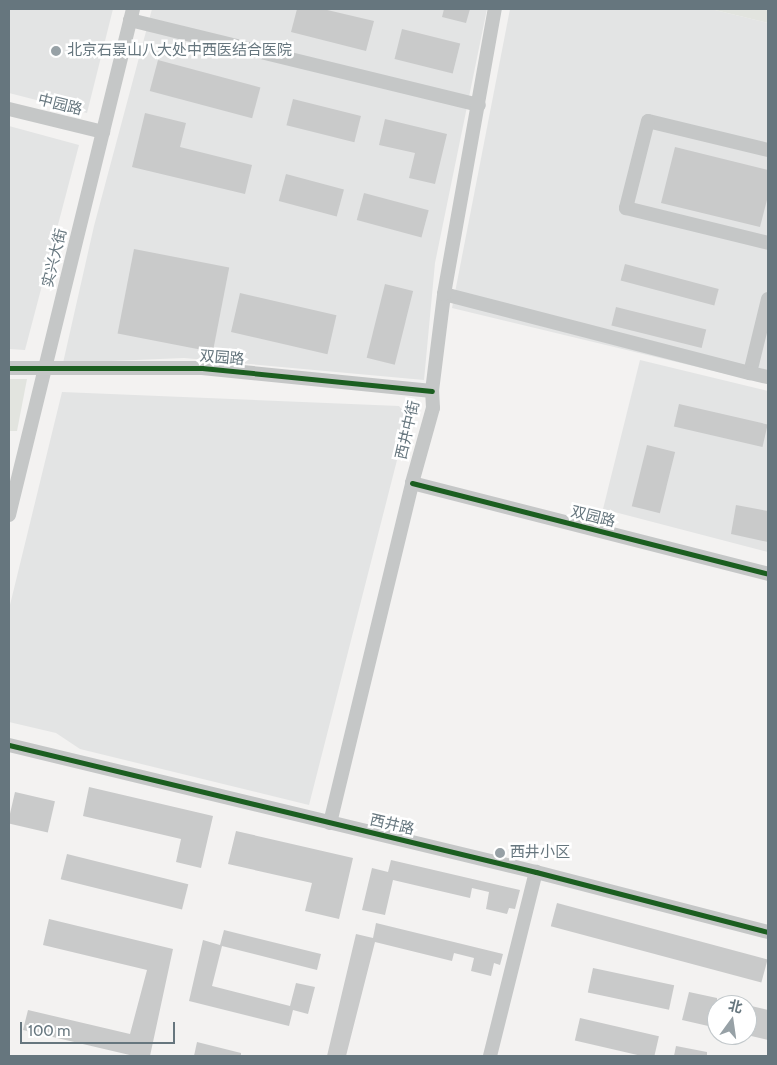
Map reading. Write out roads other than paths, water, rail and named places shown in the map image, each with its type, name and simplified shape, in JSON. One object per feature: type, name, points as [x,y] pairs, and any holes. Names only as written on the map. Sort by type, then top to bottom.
[{"type":"street","name":"西井中街","points":[[330,824],[412,483],[433,408],[432,391],[444,294],[495,9]]},
{"type":"street","points":[[132,14],[479,105]]},
{"type":"street","name":"实兴大街","points":[[9,515],[132,14]]},
{"type":"street","name":"中园路","points":[[9,109],[103,132]]},
{"type":"street","points":[[768,150],[648,121],[626,208],[768,243]]},
{"type":"street","points":[[444,294],[768,377]]},
{"type":"street","points":[[750,372],[768,298]]},
{"type":"street","name":"双园路","points":[[9,368],[202,368],[432,391]]},
{"type":"street","name":"双园路","points":[[412,483],[768,574]]},
{"type":"street","name":"西井路","points":[[9,745],[330,824],[536,872],[768,932]]},
{"type":"street","points":[[490,1056],[536,872]]},
{"type":"place","name":"北京石景山八大处中西医结合医院","points":[[56,51]]},
{"type":"place","name":"西井小区","points":[[500,853]]}]
